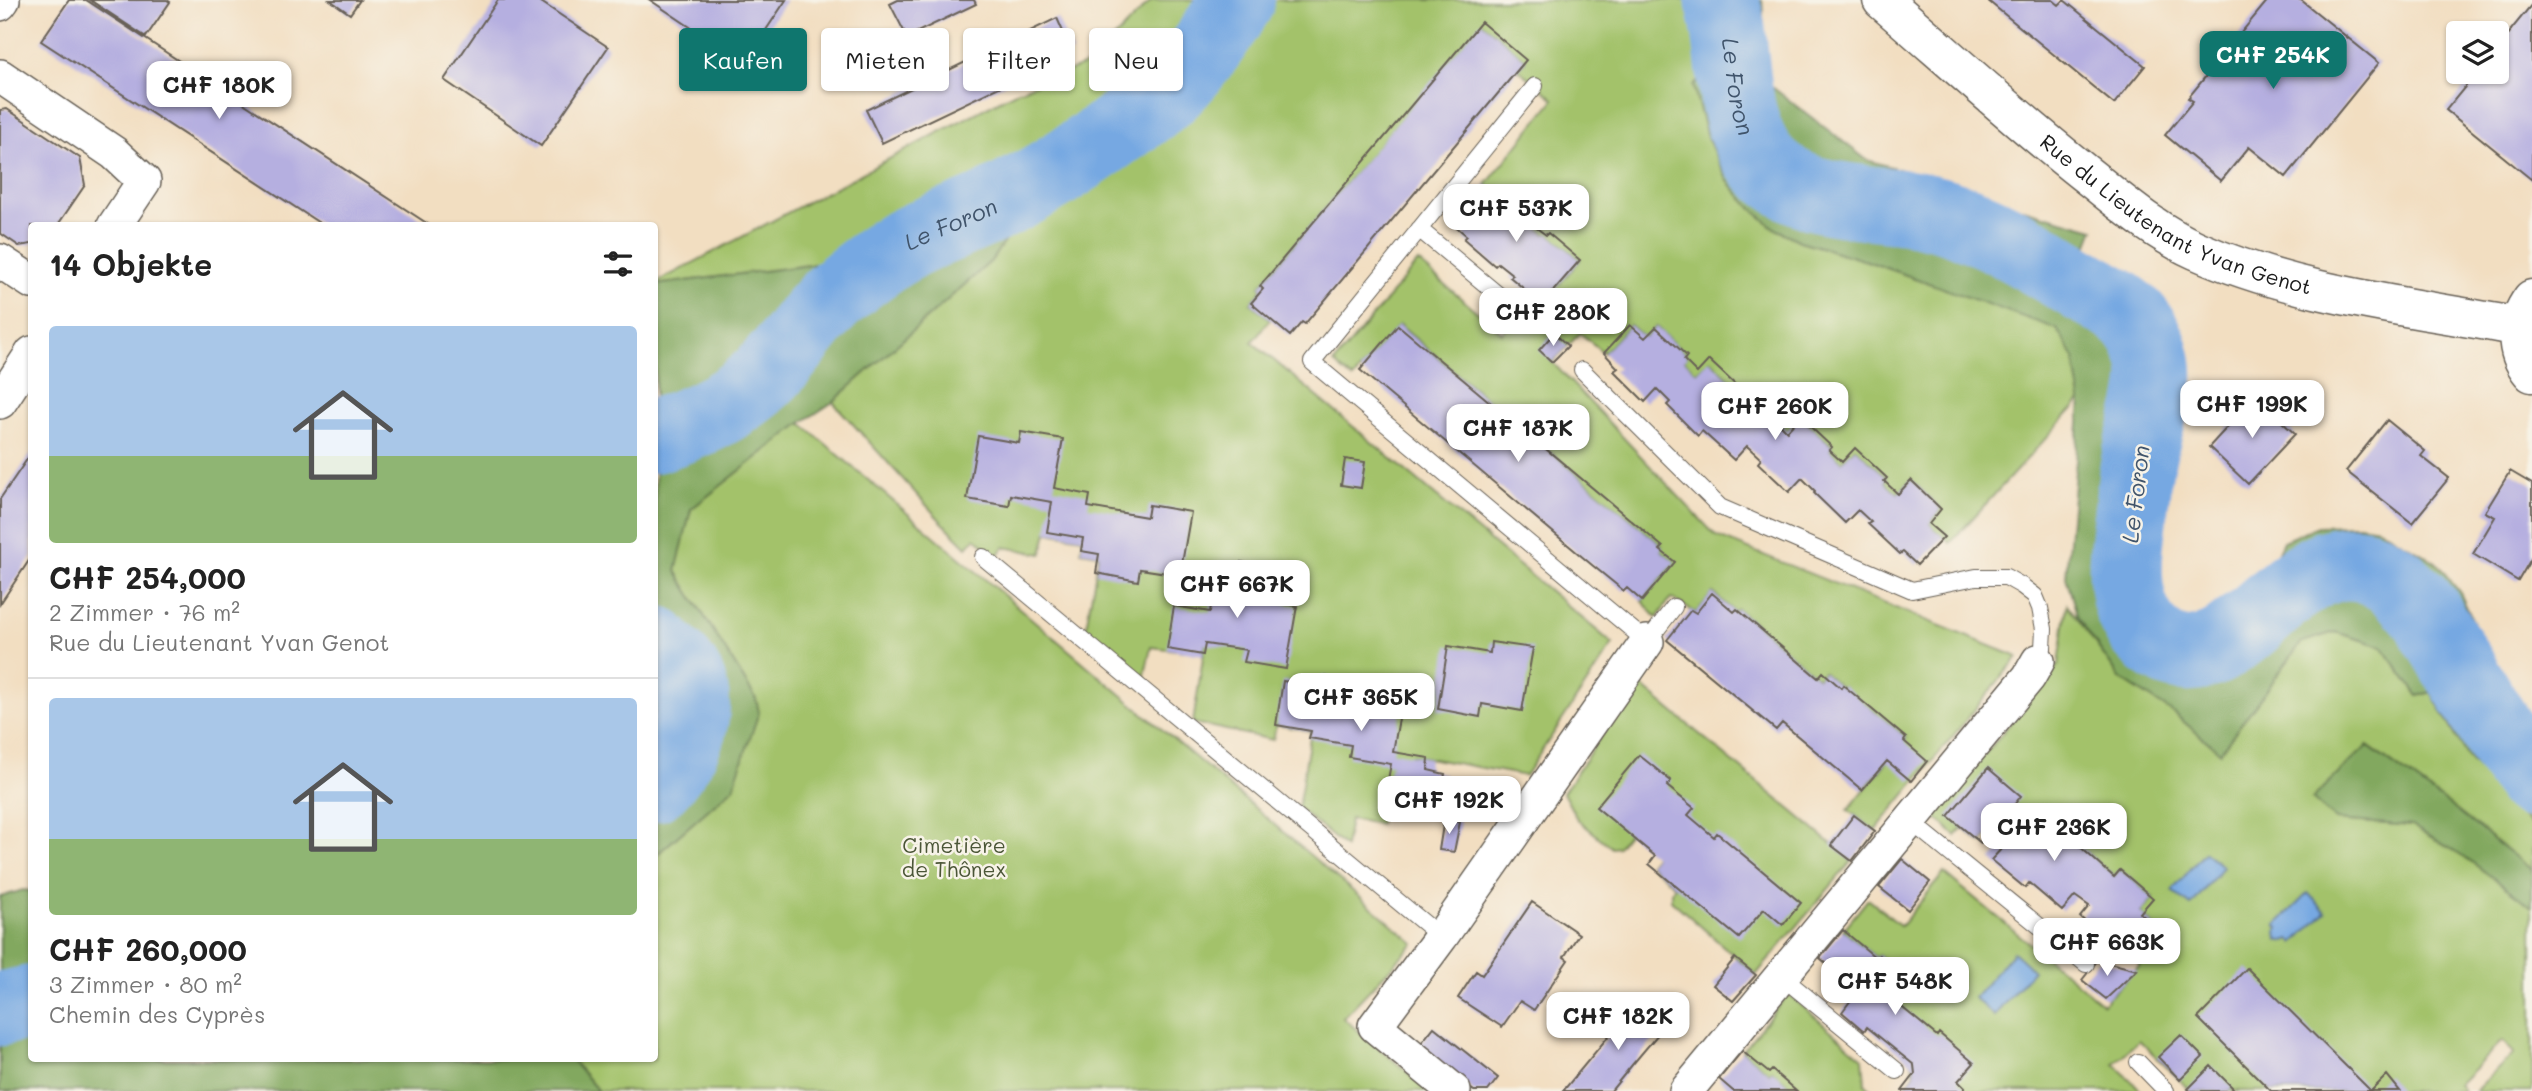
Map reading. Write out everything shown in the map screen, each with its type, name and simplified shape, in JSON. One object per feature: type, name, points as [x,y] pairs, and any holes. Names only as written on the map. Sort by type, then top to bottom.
[{"type":"street","name":"Rue du Lieutenant Yvan Genot","points":[[1882,0],[2137,216],[2175,240],[2226,262],[2290,283],[2525,313],[2520,350],[2532,373]]},
{"type":"street","points":[[0,76],[114,153],[144,181],[117,222]]},
{"type":"street","points":[[0,261],[28,279]]},
{"type":"street","points":[[0,402],[28,359]]},
{"type":"street","points":[[1454,1091],[1375,1026],[1441,937],[1647,642]]},
{"type":"street","points":[[1686,1091],[2029,677],[2038,661]]},
{"type":"lane","points":[[1535,86],[1312,362],[1647,642],[1674,607]]},
{"type":"lane","points":[[1419,229],[1514,308]]},
{"type":"lane","points":[[1582,370],[1720,507],[1912,590],[1976,577],[2006,577],[2022,586],[2035,596],[2040,608],[2044,629],[2043,648],[2038,661]]},
{"type":"lane","points":[[983,557],[1441,937]]},
{"type":"lane","points":[[1909,820],[2086,964]]},
{"type":"lane","points":[[1782,976],[1897,1071]]},
{"type":"lane","points":[[2138,1062],[2166,1091]]},
{"type":"green space","points":[[1152,0],[1228,0],[1183,61],[1183,28],[1124,28]]},
{"type":"green space","points":[[1250,0],[1704,0],[1712,68],[1751,208],[1774,228],[1800,241],[1867,261],[2057,328],[2074,358],[2081,400],[1950,543],[1929,524],[1941,509],[1911,480],[1898,494],[1884,481],[1887,478],[1855,448],[1842,462],[1829,450],[1832,446],[1800,417],[1787,431],[1747,388],[1744,386],[1741,390],[1710,360],[1697,373],[1684,360],[1687,356],[1656,327],[1645,338],[1630,325],[1604,353],[1580,333],[1552,362],[1716,536],[2018,657],[1875,831],[1848,810],[1906,738],[1823,672],[1818,678],[1737,609],[1734,612],[1713,593],[1696,613],[1671,598],[1657,618],[1642,601],[1674,562],[1660,550],[1662,546],[1399,325],[1353,379],[1334,363],[1418,262],[1502,333],[1533,297],[1543,304],[1580,260],[1549,234],[1546,235],[1502,194],[1499,197],[1486,185],[1554,99],[1518,69],[1526,60],[1482,23],[1260,286],[1263,289],[1251,303],[1270,319],[1252,342],[1613,644],[1525,776],[1412,755],[1404,798],[1385,795],[1380,824],[1350,819],[1345,847],[1298,808],[1311,731],[1276,725],[1273,740],[1193,723],[1210,612],[1185,651],[1151,647],[1144,679],[1085,632],[1099,554],[1081,551],[1083,538],[1047,532],[1042,554],[1004,547],[998,556],[975,538],[967,547],[939,519],[833,402],[991,261],[1005,240],[1018,208],[1091,164],[1183,91],[1183,87]]},
{"type":"green space","points":[[1719,0],[1762,0],[1767,83],[1867,160],[2094,229],[2085,252],[2128,275],[2145,289],[2175,355],[2176,449],[2150,582],[2185,629],[2272,565],[2283,541],[2318,526],[2359,525],[2378,528],[2436,562],[2460,593],[2508,698],[2532,734],[2532,826],[2467,756],[2431,692],[2418,696],[2382,646],[2335,632],[2302,642],[2220,752],[2172,712],[2120,678],[2078,618],[2066,577],[2081,400],[2074,358],[2057,329],[1867,261],[1800,241],[1774,228],[1751,208],[1727,180],[1707,137],[1693,86],[1712,68]]},
{"type":"green space","points":[[1089,63],[1089,91],[1152,91],[1078,145],[1028,173],[911,227],[861,258],[658,285],[658,281],[1017,91],[1075,91],[1075,69]]},
{"type":"green space","points":[[1005,240],[991,261],[833,402],[801,423],[691,509],[676,571],[756,699],[759,712],[733,788],[658,853],[658,285]]},
{"type":"green space","name":"Cimetière de Thônex","points":[[801,423],[1414,943],[1343,1018],[1430,1091],[598,1091],[574,1062],[658,1062],[658,853],[733,788],[756,699],[676,571],[691,509]]},
{"type":"green space","points":[[2067,604],[2120,678],[2172,712],[2220,752],[2302,642],[2335,632],[2382,646],[2418,696],[2431,692],[2467,756],[2532,826],[2532,870],[2368,746],[2337,820],[2412,826],[2465,857],[2532,907],[2532,1091],[2475,1091],[2514,1053],[2502,1041],[2459,1084],[2464,1091],[2191,1091],[2139,1040],[2114,1064],[2142,1091],[1902,1091],[1915,1074],[1898,1004],[1913,984],[1879,955],[1876,958],[1843,930],[1868,899],[1901,926],[1944,873],[2103,1004],[2140,965],[2131,955],[2155,926],[2140,913],[2153,898],[2120,870],[2114,877],[2068,836],[2064,840],[2032,812],[2029,816],[2014,805],[1981,843],[1963,828],[1956,836],[1934,816],[2059,664]]},
{"type":"green space","points":[[1637,682],[1852,861],[1756,975],[1671,900],[1671,891],[1675,886],[1649,864],[1679,826],[1628,834],[1618,847],[1612,848],[1577,819],[1563,793]]},
{"type":"green space","points":[[2367,746],[2448,804],[2532,870],[2532,907],[2465,857],[2412,826],[2336,820],[2312,799]]},
{"type":"green space","points":[[28,891],[28,1062],[574,1062],[598,1091],[0,1091],[0,897]]},
{"type":"green space","points":[[1788,994],[1863,1058],[1865,1083],[1873,1091],[1796,1091],[1772,1070],[1769,1073],[1742,1051]]},
{"type":"water","points":[[2205,852],[2223,867],[2191,906],[2172,891]]},
{"type":"water","points":[[2308,893],[2326,912],[2294,943],[2290,940],[2278,940],[2279,928],[2276,925]]},
{"type":"water","points":[[2013,952],[2033,970],[1994,1016],[1974,998]]},
{"type":"building","points":[[69,0],[86,0],[425,222],[318,222],[41,41]]},
{"type":"building","points":[[90,0],[167,0],[170,2],[146,37]]},
{"type":"building","points":[[330,0],[360,0],[350,14]]},
{"type":"building","points":[[498,0],[538,0],[608,47],[541,146],[444,80]]},
{"type":"building","points":[[650,0],[786,0],[767,28],[692,28]]},
{"type":"building","points":[[898,0],[974,0],[976,4],[926,28],[902,28],[890,4]]},
{"type":"building","points":[[1987,0],[2053,0],[2059,5],[2064,0],[2145,66],[2114,104]]},
{"type":"building","points":[[2268,0],[2301,0],[2379,63],[2286,177],[2249,147],[2221,181],[2165,135],[2193,101],[2188,98],[2220,59],[2225,63],[2240,44],[2235,40]]},
{"type":"building","points":[[2532,4],[2532,180],[2446,110],[2467,84],[2509,84],[2509,32]]},
{"type":"building","points":[[1057,18],[1061,28],[1036,28]]},
{"type":"building","points":[[1481,22],[1526,60],[1305,324],[1302,322],[1290,336],[1251,303],[1263,289],[1260,286]]},
{"type":"building","points":[[963,63],[963,91],[991,91],[882,143],[866,110],[905,91],[949,91],[949,70]]},
{"type":"building","points":[[7,109],[80,158],[85,185],[60,222],[28,222],[28,245],[19,246],[0,233],[0,110]]},
{"type":"building","points":[[1486,185],[1499,197],[1502,194],[1534,221],[1531,224],[1546,235],[1548,233],[1580,260],[1542,304],[1510,277],[1513,275],[1498,263],[1495,266],[1464,239],[1467,236],[1453,224]]},
{"type":"building","points":[[1398,325],[1663,547],[1660,550],[1675,562],[1642,601],[1627,588],[1624,591],[1592,565],[1360,370]]},
{"type":"building","points":[[1630,325],[1645,338],[1656,327],[1687,356],[1684,360],[1697,373],[1709,360],[1741,390],[1745,386],[1787,431],[1800,417],[1832,447],[1829,450],[1842,462],[1855,448],[1887,478],[1884,481],[1898,494],[1911,480],[1941,509],[1929,524],[1944,537],[1917,565],[1903,552],[1900,554],[1868,524],[1871,522],[1858,510],[1845,523],[1802,478],[1789,492],[1758,463],[1761,459],[1747,446],[1734,460],[1702,431],[1698,436],[1667,405],[1670,402],[1657,389],[1645,402],[1614,371],[1618,368],[1604,353]]},
{"type":"building","points":[[1554,333],[1568,346],[1552,362],[1539,350]]},
{"type":"building","points":[[2255,397],[2295,434],[2248,484],[2209,447]]},
{"type":"building","points":[[2387,420],[2425,451],[2421,456],[2449,478],[2412,523],[2346,471]]},
{"type":"building","points":[[1021,432],[1063,439],[1054,488],[1090,495],[1088,507],[1147,517],[1149,505],[1191,512],[1180,575],[1140,569],[1138,581],[1096,573],[1099,554],[1081,551],[1083,538],[1047,532],[1052,502],[1011,495],[1009,506],[967,499],[978,436],[1019,443]]},
{"type":"building","points":[[28,458],[28,562],[0,604],[0,499]]},
{"type":"building","points":[[1345,459],[1365,462],[1361,488],[1341,485]]},
{"type":"building","points":[[2510,471],[2532,484],[2532,557],[2518,581],[2473,554],[2495,517],[2485,512]]},
{"type":"building","points":[[1218,562],[1240,566],[1241,562],[1260,566],[1255,600],[1297,606],[1286,669],[1244,662],[1247,650],[1205,644],[1203,655],[1167,649],[1174,606],[1210,612]]},
{"type":"building","points":[[1712,593],[1734,612],[1737,609],[1818,678],[1823,672],[1841,688],[1843,685],[1906,738],[1904,741],[1927,761],[1911,781],[1887,761],[1862,790],[1782,723],[1776,730],[1667,640],[1691,610],[1696,613]]},
{"type":"building","points":[[1491,642],[1533,648],[1522,711],[1482,704],[1480,717],[1438,709],[1448,646],[1490,653]]},
{"type":"building","points":[[1322,676],[1363,683],[1361,694],[1402,702],[1393,752],[1429,758],[1428,770],[1445,774],[1438,816],[1421,813],[1423,801],[1385,795],[1391,764],[1349,757],[1351,745],[1309,738],[1311,731],[1276,725],[1283,681],[1320,687]]},
{"type":"building","points":[[1639,755],[1671,781],[1667,786],[1694,808],[1688,815],[1714,837],[1717,833],[1801,903],[1783,925],[1764,909],[1739,938],[1649,864],[1655,856],[1596,807]]},
{"type":"building","points":[[1988,768],[2021,796],[2014,805],[2029,816],[2032,812],[2064,840],[2068,836],[2114,877],[2120,870],[2153,898],[2140,913],[2155,926],[2131,955],[2115,943],[2113,945],[2080,917],[2089,906],[2075,896],[2062,911],[2029,883],[2025,888],[1991,860],[2004,846],[1989,834],[1981,843],[1948,816]]},
{"type":"building","points":[[1854,815],[1875,831],[1852,861],[1831,845]]},
{"type":"building","points":[[1444,819],[1460,822],[1454,852],[1439,850]]},
{"type":"building","points":[[1902,859],[1930,882],[1908,910],[1879,887]]},
{"type":"building","points":[[1532,902],[1579,934],[1564,957],[1568,960],[1534,1010],[1520,1001],[1502,1027],[1458,998],[1476,971],[1482,975]]},
{"type":"building","points":[[1843,930],[1876,958],[1879,955],[1913,984],[1898,1004],[1937,1036],[1939,1033],[1974,1063],[1958,1081],[1965,1088],[1963,1091],[1902,1091],[1915,1074],[1914,1065],[1867,1027],[1864,1031],[1842,1012],[1854,996],[1853,986],[1820,958]]},
{"type":"building","points":[[1735,958],[1756,975],[1733,1001],[1713,985]]},
{"type":"building","points":[[2098,960],[2137,970],[2106,999],[2082,980]]},
{"type":"building","points":[[2247,968],[2371,1091],[2271,1091],[2198,1018]]},
{"type":"building","points":[[1636,1003],[1665,1026],[1611,1091],[1563,1091]]},
{"type":"building","points":[[1434,1027],[1498,1078],[1488,1091],[1474,1091],[1418,1047]]},
{"type":"building","points":[[2181,1035],[2203,1057],[2180,1080],[2158,1057]]},
{"type":"building","points":[[1742,1051],[1769,1073],[1772,1070],[1796,1091],[1733,1091],[1719,1079]]},
{"type":"building","points":[[2211,1066],[2233,1088],[2230,1091],[2190,1091],[2188,1089]]},
{"type":"building","points":[[2387,1075],[2400,1091],[2371,1091]]},
{"type":"waterway","name":"Le Foron","points":[[658,435],[708,415],[745,393],[773,367],[830,300],[893,251],[981,212],[1029,187],[1078,157],[1149,107],[1171,89],[1190,68],[1238,0]]},
{"type":"waterway","name":"Le Foron","points":[[1722,0],[1737,96],[1746,134],[1755,151],[1770,169],[1788,182],[1830,197],[1919,209],[1963,221],[2024,251],[2112,302],[2133,318],[2142,330],[2154,359],[2156,382],[2136,473],[2126,566],[2130,603],[2136,620],[2147,635],[2162,647],[2194,655],[2223,643],[2314,573],[2347,563],[2384,574],[2425,612],[2506,745],[2532,781]]},
{"type":"waterway","name":"Le Foron","points":[[658,646],[677,663],[687,678],[693,707],[681,749],[658,781]]},
{"type":"waterway","name":"Le Foron","points":[[0,1009],[28,1003]]}]
